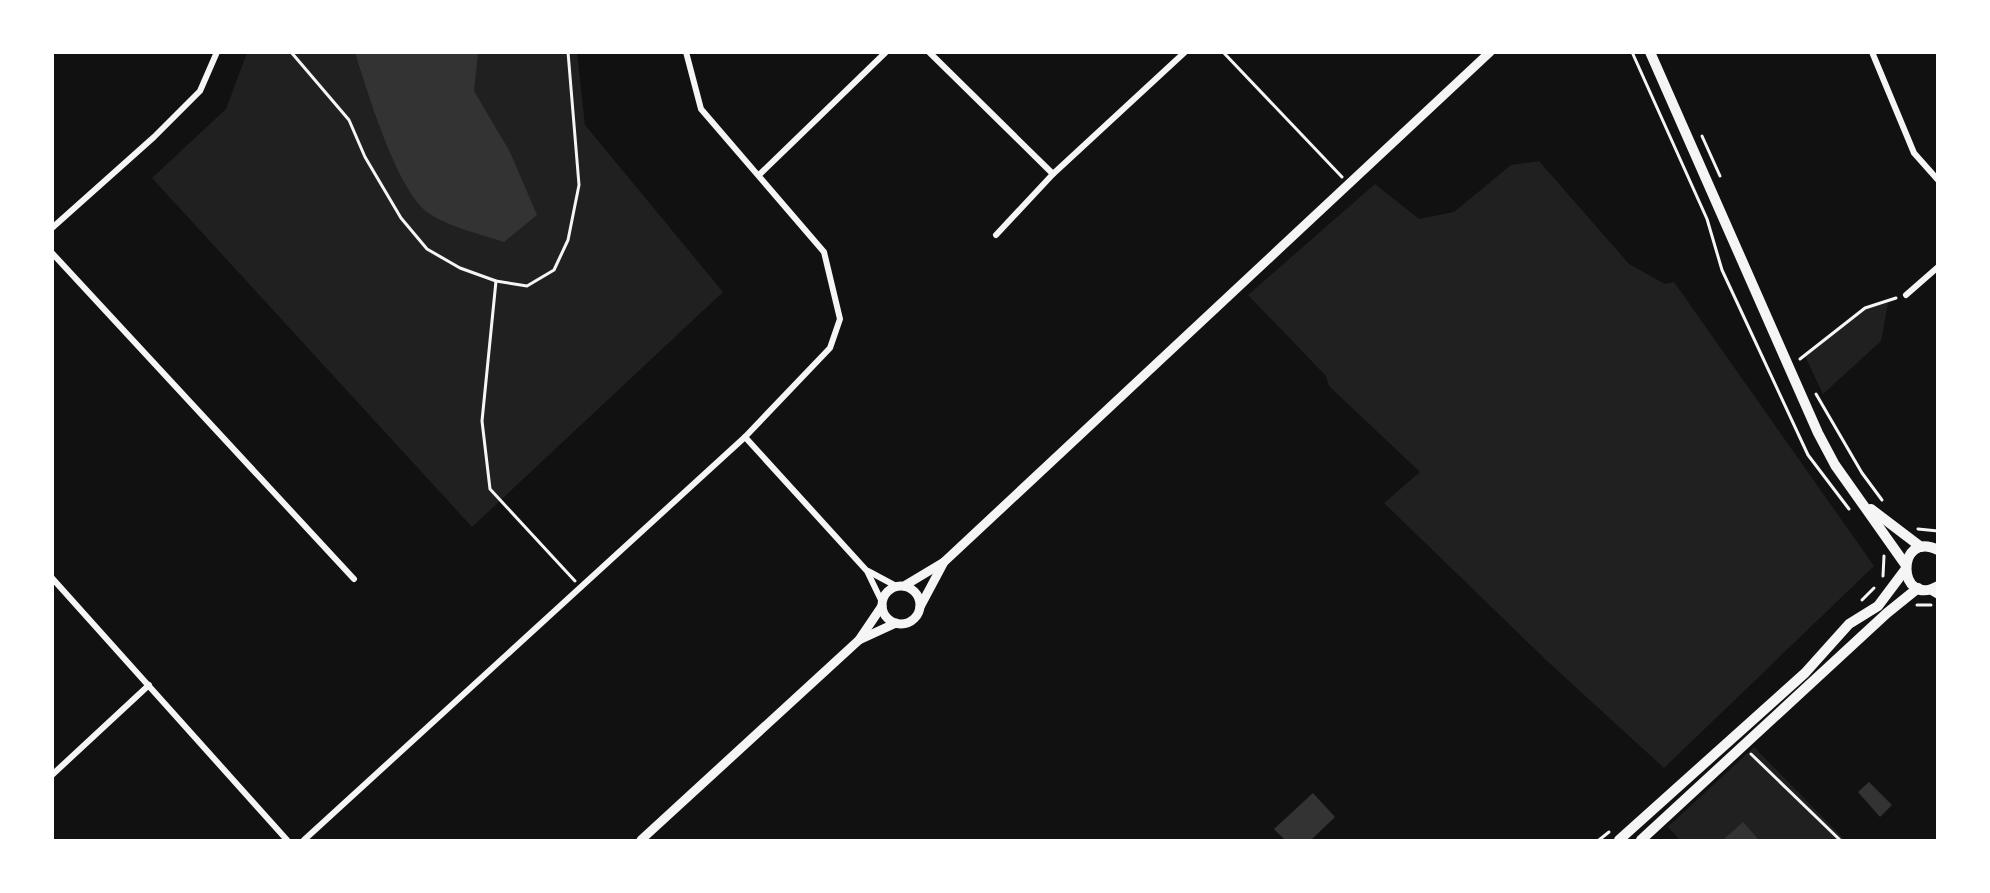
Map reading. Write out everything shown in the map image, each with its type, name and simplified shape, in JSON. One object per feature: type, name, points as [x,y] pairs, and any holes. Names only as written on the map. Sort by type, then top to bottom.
[{"type":"main road","points":[[1642,52],[1656,73]]},
{"type":"main road","points":[[1650,52],[1656,73],[1818,434],[1835,465],[1866,505],[1905,567],[1909,581],[1922,589]]},
{"type":"main road","points":[[1866,505],[1931,547]]},
{"type":"main road","points":[[1619,840],[1805,673],[1849,624],[1878,606],[1905,567],[1911,553],[1931,547]]},
{"type":"main road","points":[[1641,840],[1887,613],[1922,589],[1938,586]]},
{"type":"street","points":[[52,228],[154,137],[200,91],[217,52]]},
{"type":"street","points":[[304,840],[582,589],[745,437],[830,348],[840,319],[824,252],[700,109],[686,52]]},
{"type":"street","points":[[759,175],[886,52]]},
{"type":"street","points":[[929,52],[1053,174]]},
{"type":"street","points":[[996,235],[1053,174],[1185,52]]},
{"type":"street","points":[[641,840],[859,640],[882,604],[886,592],[944,562],[1490,52]]},
{"type":"street","points":[[1872,52],[1914,153],[1938,180]]},
{"type":"street","points":[[52,253],[354,579]]},
{"type":"street","points":[[1906,295],[1938,267]]},
{"type":"street","points":[[745,437],[867,570],[887,618],[896,623]]},
{"type":"street","points":[[859,640],[896,623],[911,621],[944,562]]},
{"type":"street","points":[[867,570],[916,594],[920,608]]},
{"type":"street","points":[[52,578],[287,840]]},
{"type":"street","points":[[1922,589],[1938,596]]},
{"type":"street","points":[[52,775],[149,685]]},
{"type":"path","points":[[291,52],[349,120],[365,157],[402,218],[427,249],[459,268],[496,280],[527,286],[554,270],[568,240],[579,185],[568,52]]},
{"type":"path","points":[[1223,52],[1350,185]]},
{"type":"path","points":[[1632,52],[1707,219],[1722,270],[1808,455],[1850,511]]},
{"type":"path","points":[[496,280],[482,420],[490,489],[582,589]]},
{"type":"path","points":[[1800,359],[1865,308],[1906,295]]},
{"type":"path","points":[[1817,396],[1862,473],[1887,507]]},
{"type":"path","points":[[1915,529],[1938,531]]},
{"type":"path","points":[[1857,604],[1881,583],[1885,570],[1884,551]]},
{"type":"path","points":[[1756,758],[1794,792],[1840,840]]},
{"type":"path","points":[[1599,840],[1617,825]]},
{"type":"shaded area","points":[[247,53],[577,53],[585,125],[723,292],[472,527],[152,178],[226,109]]},
{"type":"shaded area","points":[[355,53],[478,53],[474,91],[510,152],[537,215],[504,242],[457,227],[430,214],[418,203],[395,164]]},
{"type":"shaded area","points":[[1539,161],[1629,264],[1665,284],[1674,282],[1874,566],[1664,768],[1546,660],[1384,503],[1420,472],[1329,386],[1326,376],[1248,295],[1375,184],[1419,219],[1454,212],[1511,165]]},
{"type":"shaded area","points":[[1888,303],[1881,341],[1823,394],[1804,354],[1865,308]]},
{"type":"shaded area","points":[[1754,747],[1845,840],[1680,840],[1668,827]]},
{"type":"shaded area","points":[[1869,782],[1892,805],[1880,817],[1858,792]]},
{"type":"shaded area","points":[[1313,793],[1335,817],[1311,840],[1285,840],[1274,829]]},
{"type":"shaded area","points":[[1743,822],[1759,840],[1723,840]]}]
